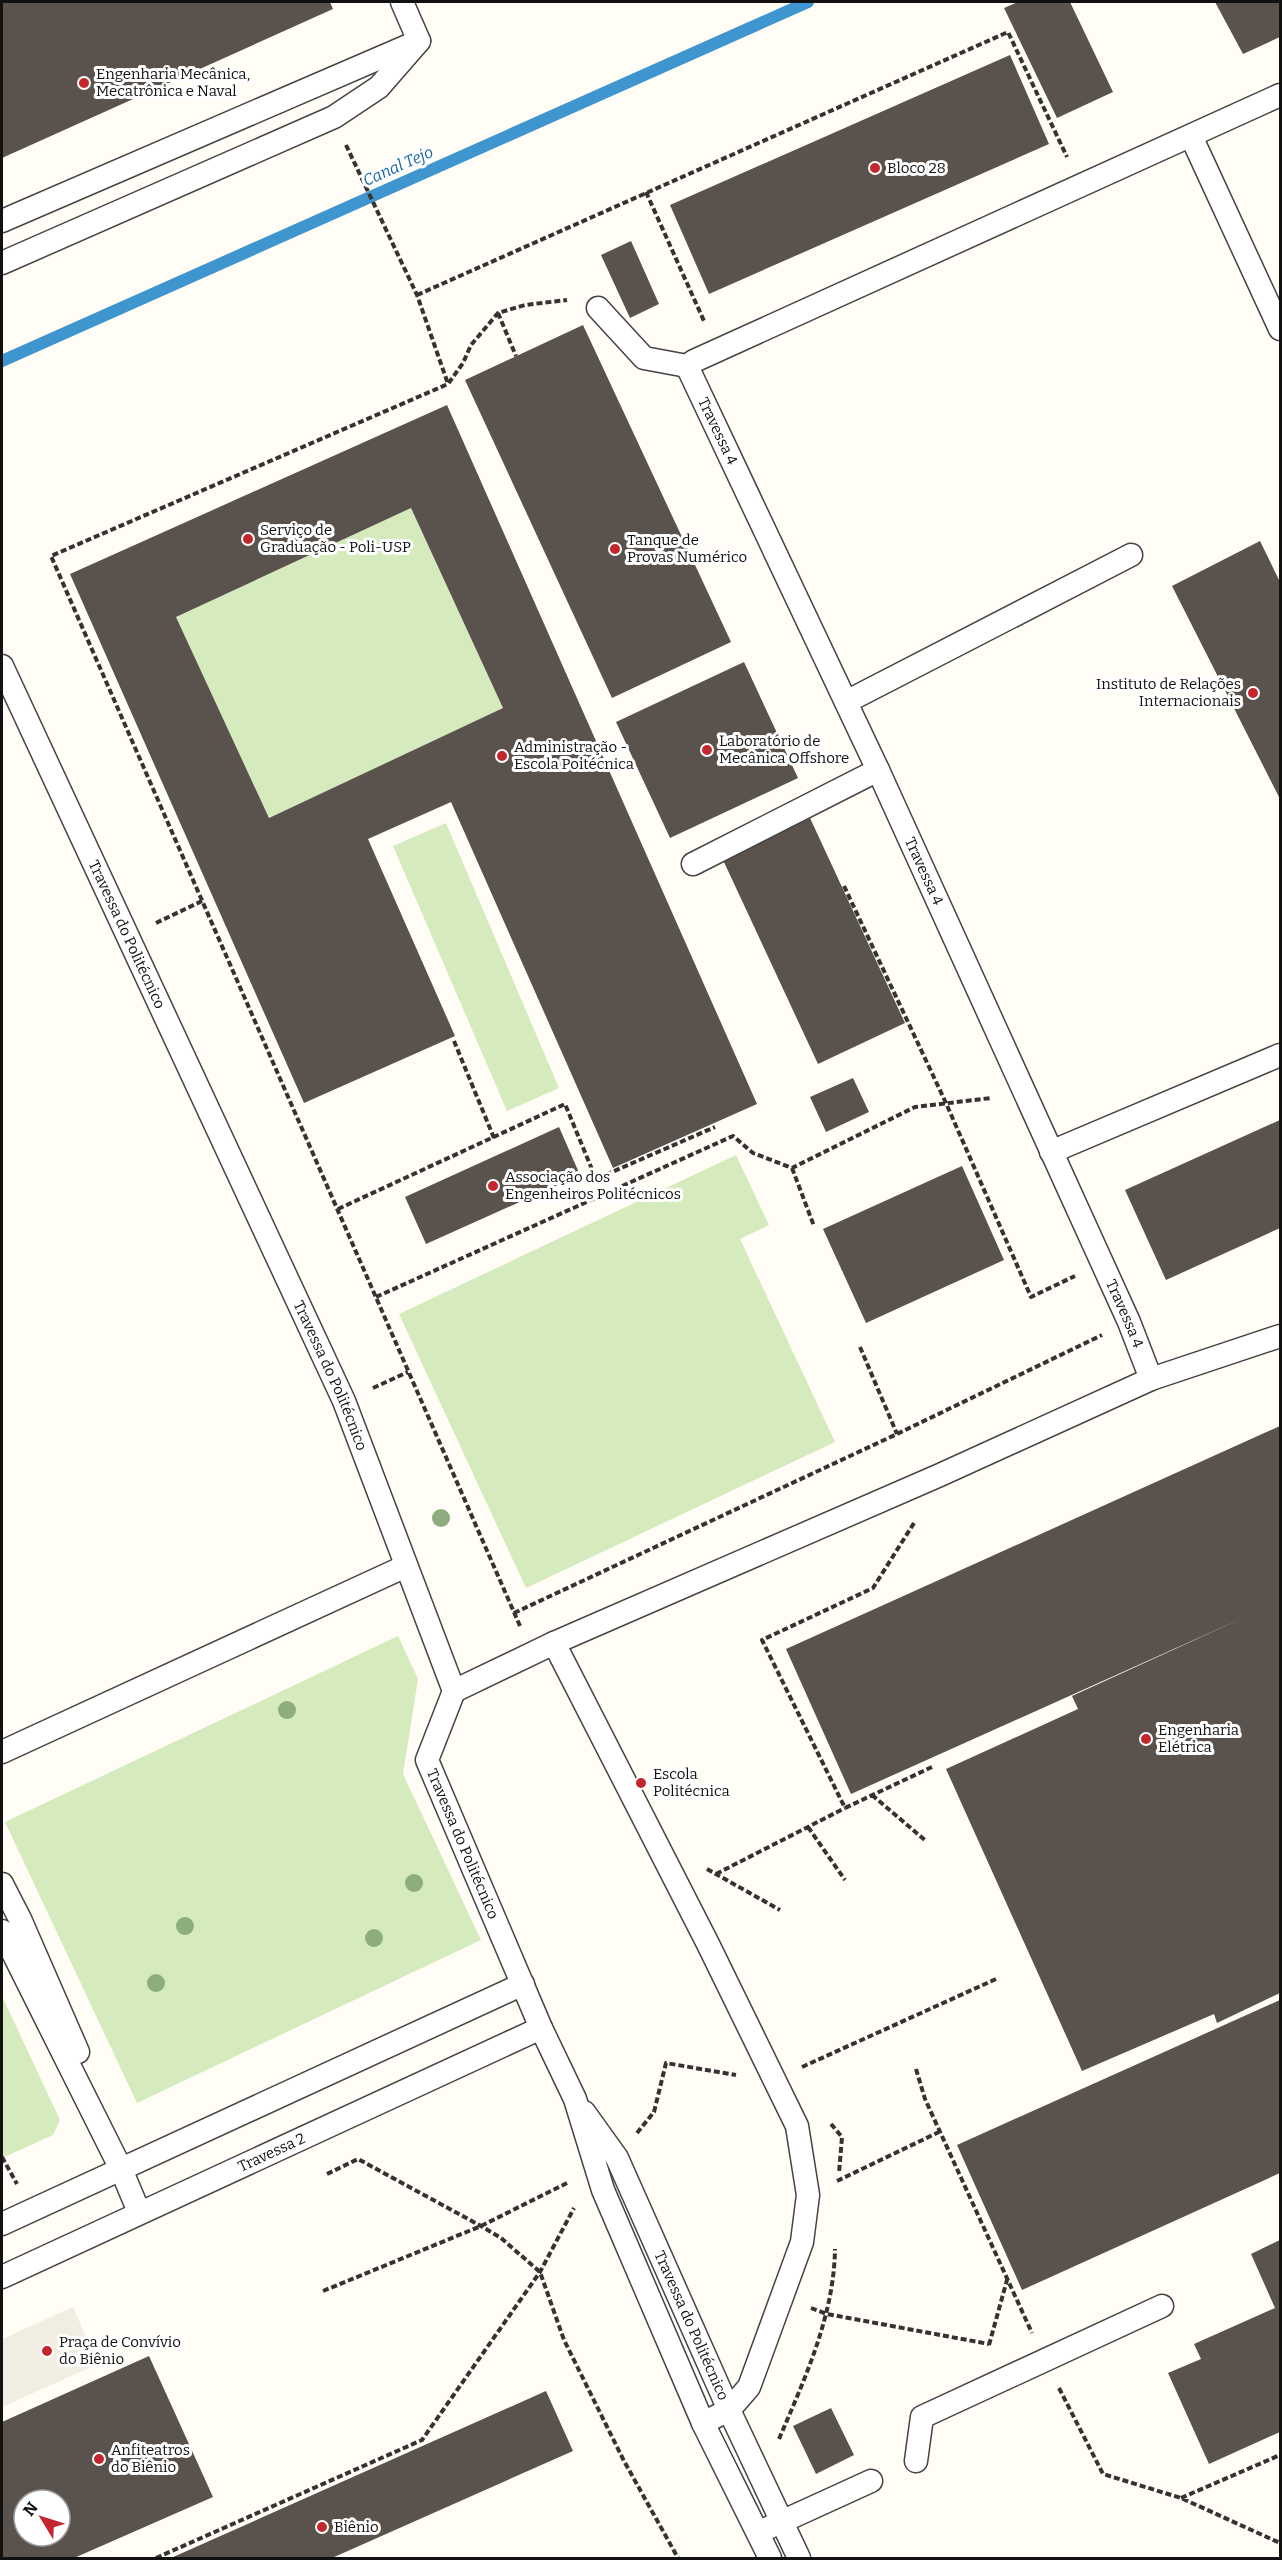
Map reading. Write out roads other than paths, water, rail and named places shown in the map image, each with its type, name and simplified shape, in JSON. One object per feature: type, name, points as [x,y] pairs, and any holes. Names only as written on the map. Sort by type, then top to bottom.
[{"type":"lane","points":[[402,2],[419,41]]},
{"type":"lane","points":[[2,221],[419,41]]},
{"type":"lane","points":[[2,263],[334,117],[379,87],[419,41]]},
{"type":"lane","points":[[598,308],[644,358],[687,366],[1281,95]]},
{"type":"lane","points":[[1191,136],[1281,329]]},
{"type":"lane","name":"Travessa 4","points":[[687,366],[878,770],[1101,1265],[1129,1322],[1151,1379]]},
{"type":"lane","points":[[846,702],[1131,555]]},
{"type":"lane","name":"Travessa do Politécnico","points":[[2,666],[344,1401],[454,1691],[427,1760],[541,2028],[574,2099],[596,2169],[703,2423],[770,2559]]},
{"type":"lane","points":[[693,864],[878,770]]},
{"type":"lane","points":[[1051,1152],[1281,1055]]},
{"type":"lane","points":[[454,1691],[554,1643],[940,1475],[1151,1379],[1281,1336]]},
{"type":"lane","points":[[2,1752],[406,1566]]},
{"type":"lane","points":[[554,1643],[708,1944],[797,2126],[808,2205],[802,2242],[749,2386],[729,2410],[703,2423]]},
{"type":"lane","points":[[2,1884],[20,1919],[83,2064],[139,2212]]},
{"type":"lane","points":[[2,1931],[121,2169]]},
{"type":"lane","points":[[2,2224],[523,1984]]},
{"type":"lane","name":"Travessa 2","points":[[2,2277],[541,2028]]},
{"type":"lane","name":"Travessa do Politécnico","points":[[574,2099],[617,2158],[729,2410],[763,2478],[799,2559]]},
{"type":"lane","points":[[915,2461],[922,2417],[1162,2306]]},
{"type":"lane","points":[[759,2533],[871,2481]]},
{"type":"waterway","name":"Canal Tejo","points":[[2,361],[808,2]]},
{"type":"place","name":"Engenharia Mecânica, Mecatrônica e Naval","points":[[84,83]]},
{"type":"place","name":"Bloco 28","points":[[875,168]]},
{"type":"place","name":"Serviço de Graduação - Poli-USP","points":[[248,539]]},
{"type":"place","name":"Tanque de Provas Numérico","points":[[615,549]]},
{"type":"place","name":"Instituto de Relações Internacionais","points":[[1253,693]]},
{"type":"place","name":"Laboratório de Mecânica Offshore","points":[[707,750]]},
{"type":"place","name":"Administração - Escola Poitécnica","points":[[502,756]]},
{"type":"place","name":"Associação dos Engenheiros Politécnicos","points":[[493,1186]]},
{"type":"place","name":"Engenharia Elétrica","points":[[1146,1739]]},
{"type":"place","name":"Escola Politécnica","points":[[641,1783]]},
{"type":"place","name":"Praça de Convívio do Biênio","points":[[47,2351]]},
{"type":"place","name":"Anfiteatros do Biênio","points":[[99,2459]]},
{"type":"place","name":"Biênio","points":[[322,2527]]}]
